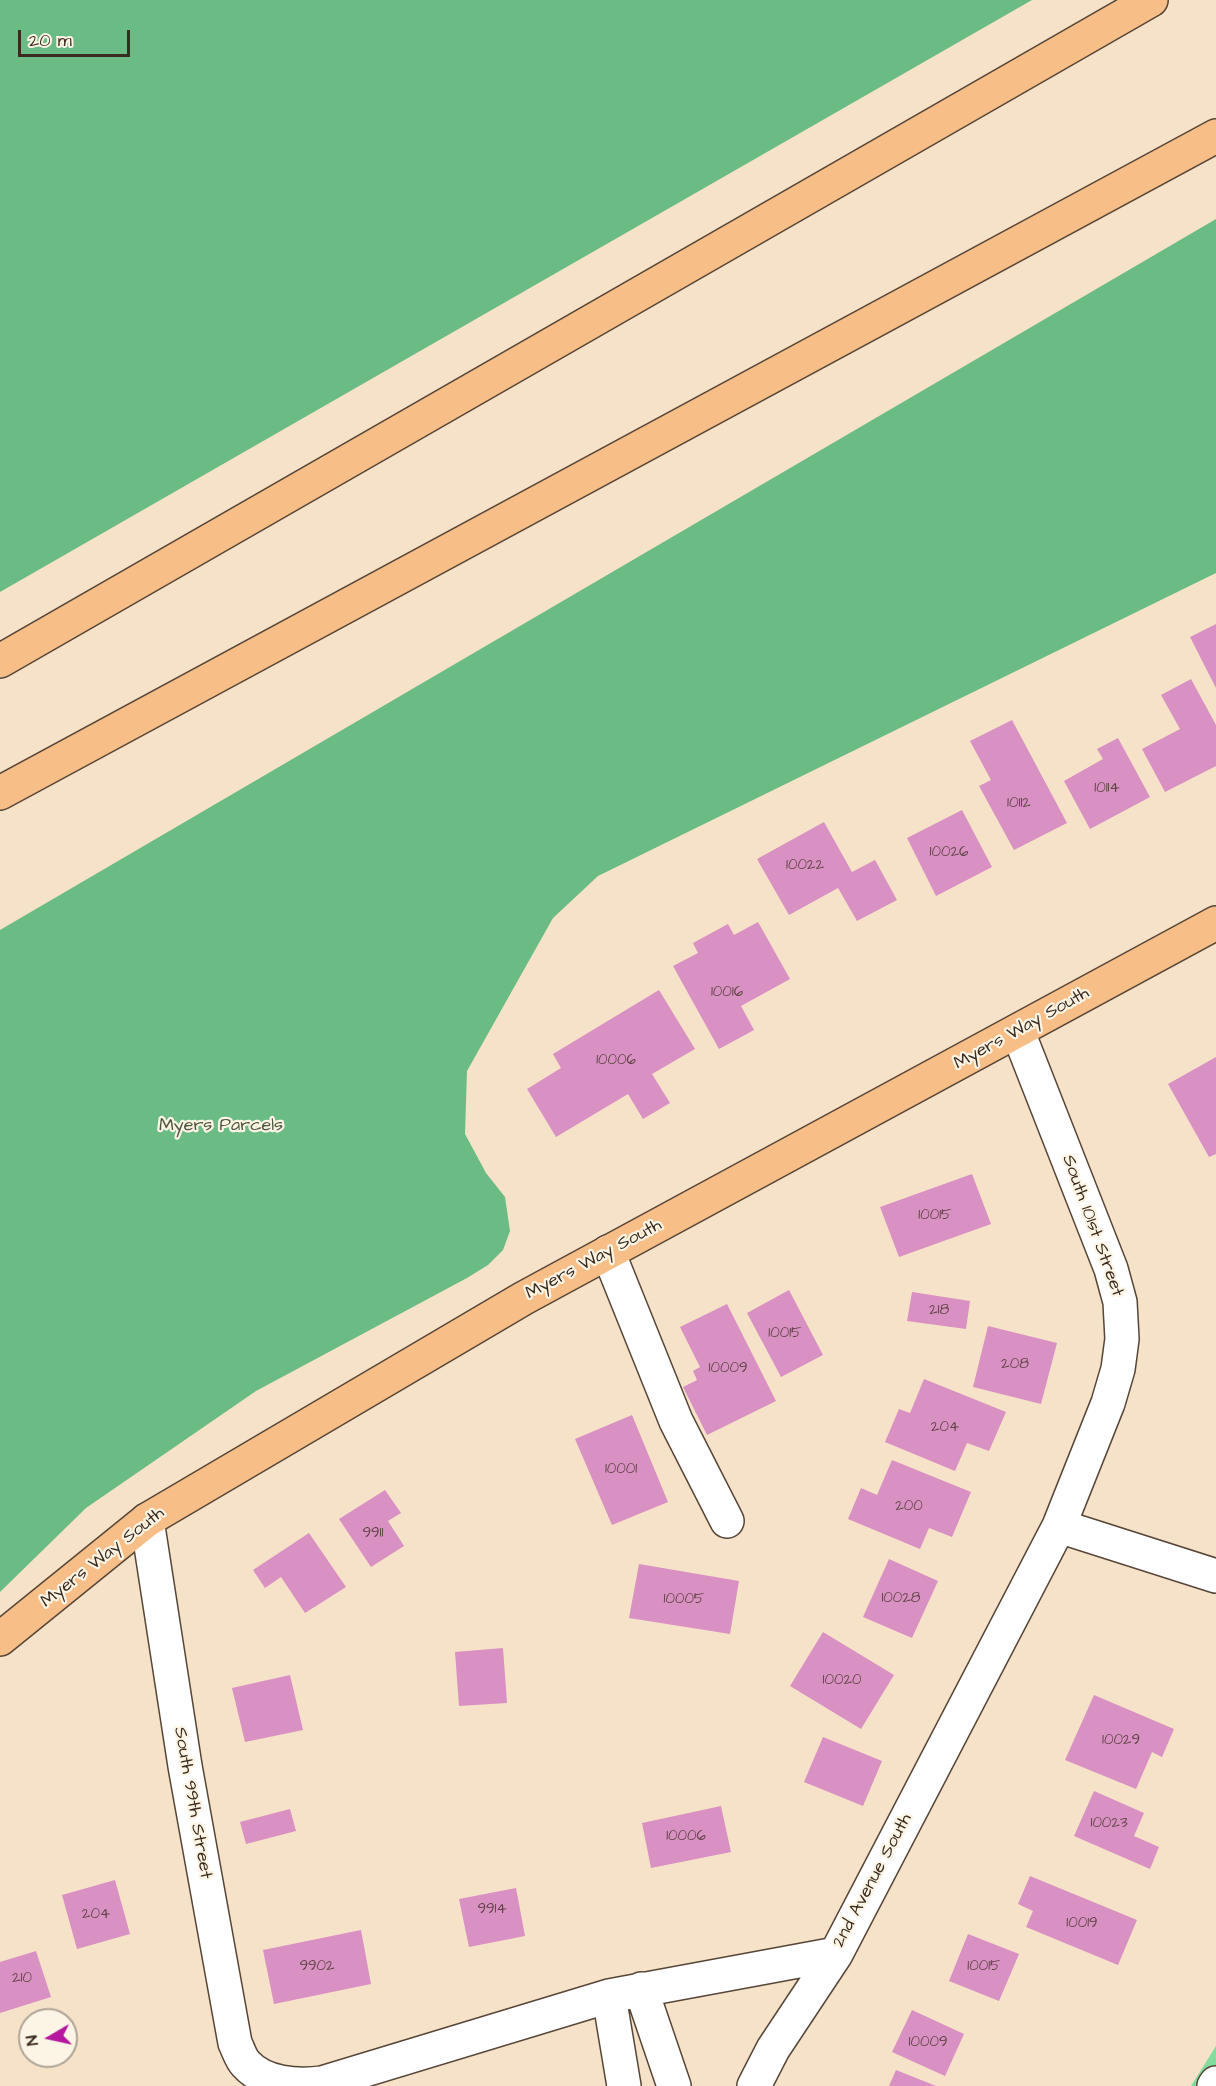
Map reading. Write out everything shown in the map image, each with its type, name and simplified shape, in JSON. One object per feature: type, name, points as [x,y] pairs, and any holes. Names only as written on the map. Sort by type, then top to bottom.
[{"type":"main road","points":[[0,660],[1151,0]]},
{"type":"main road","points":[[0,793],[1216,136]]},
{"type":"main road","name":"Myers Way South","points":[[0,1639],[147,1520],[524,1298],[1216,923]]},
{"type":"street","name":"South 101st Street","points":[[1018,1032],[1111,1269],[1120,1302],[1122,1339],[1118,1369],[1108,1402],[1059,1526]]},
{"type":"street","points":[[608,1252],[676,1421],[727,1521]]},
{"type":"street","name":"South 99th Street","points":[[147,1520],[185,1766],[235,2043],[246,2064],[263,2075]]},
{"type":"street","points":[[1059,1526],[1216,1576]]},
{"type":"street","name":"2nd Avenue South","points":[[263,2075],[288,2085],[306,2086],[322,2083],[609,1996],[836,1954],[1059,1526]]},
{"type":"street","points":[[754,2086],[773,2049],[836,1954]]},
{"type":"street","points":[[641,1989],[674,2086]]},
{"type":"street","points":[[609,1996],[624,2086]]},
{"type":"green space","points":[[0,0],[1032,0],[0,592]]},
{"type":"green space","name":"Myers Parcels","points":[[1216,219],[1216,573],[598,876],[553,918],[467,1071],[465,1134],[486,1173],[505,1197],[510,1231],[503,1250],[488,1265],[467,1278],[256,1391],[86,1508],[0,1592],[0,930]]},
{"type":"green space","points":[[1216,2046],[1216,2086],[1191,2086]]},
{"type":"building","points":[[1216,624],[1216,688],[1190,637]]},
{"type":"building","points":[[1191,679],[1216,725],[1216,766],[1165,792],[1142,749],[1180,729],[1161,695]]},
{"type":"building","points":[[1012,720],[1067,823],[1014,850],[979,786],[991,780],[970,741]]},
{"type":"building","points":[[1118,738],[1150,797],[1090,829],[1064,781],[1103,759],[1097,749]]},
{"type":"building","points":[[962,810],[992,867],[936,896],[907,838]]},
{"type":"building","points":[[824,822],[852,872],[875,860],[897,900],[857,921],[838,888],[789,915],[757,859]]},
{"type":"building","points":[[758,922],[790,979],[741,1006],[754,1030],[719,1049],[673,966],[698,953],[693,943],[728,924],[734,935]]},
{"type":"building","points":[[659,990],[695,1049],[652,1074],[670,1103],[643,1119],[628,1094],[556,1137],[527,1089],[561,1068],[553,1054]]},
{"type":"building","points":[[1216,1057],[1216,1154],[1209,1157],[1168,1084]]},
{"type":"building","points":[[972,1174],[991,1224],[899,1257],[880,1207]]},
{"type":"building","points":[[789,1290],[823,1355],[781,1377],[747,1313]]},
{"type":"building","points":[[912,1292],[970,1301],[966,1329],[907,1321]]},
{"type":"building","points":[[727,1304],[776,1401],[707,1435],[683,1387],[697,1380],[693,1371],[700,1367],[680,1327]]},
{"type":"building","points":[[988,1326],[1057,1343],[1041,1404],[973,1387]]},
{"type":"building","points":[[924,1379],[1006,1412],[989,1451],[967,1443],[955,1471],[885,1442],[899,1409],[910,1413]]},
{"type":"building","points":[[632,1415],[668,1502],[612,1525],[575,1439]]},
{"type":"building","points":[[892,1460],[971,1492],[952,1537],[929,1528],[920,1549],[848,1519],[861,1488],[877,1495]]},
{"type":"building","points":[[385,1490],[401,1513],[388,1521],[404,1546],[371,1567],[339,1519]]},
{"type":"building","points":[[309,1533],[346,1587],[305,1613],[281,1577],[265,1588],[253,1570]]},
{"type":"building","points":[[889,1559],[938,1581],[912,1638],[863,1617]]},
{"type":"building","points":[[639,1564],[739,1581],[730,1634],[629,1618]]},
{"type":"building","points":[[823,1632],[894,1675],[861,1729],[790,1686]]},
{"type":"building","points":[[503,1648],[507,1703],[459,1706],[455,1652]]},
{"type":"building","points":[[290,1675],[303,1730],[245,1742],[232,1688]]},
{"type":"building","points":[[1094,1695],[1174,1729],[1162,1757],[1152,1752],[1136,1789],[1065,1760]]},
{"type":"building","points":[[823,1737],[882,1761],[863,1806],[804,1782]]},
{"type":"building","points":[[1094,1791],[1144,1813],[1134,1836],[1159,1847],[1150,1869],[1074,1836]]},
{"type":"building","points":[[721,1806],[731,1852],[651,1868],[642,1823]]},
{"type":"building","points":[[290,1809],[296,1831],[246,1844],[240,1822]]},
{"type":"building","points":[[1030,1876],[1137,1920],[1118,1965],[1026,1927],[1033,1911],[1018,1904]]},
{"type":"building","points":[[115,1880],[130,1934],[77,1949],[62,1895]]},
{"type":"building","points":[[516,1888],[525,1936],[469,1947],[459,1899]]},
{"type":"building","points":[[361,1930],[371,1984],[274,2004],[263,1950]]},
{"type":"building","points":[[968,1934],[1019,1954],[999,2001],[949,1981]]},
{"type":"building","points":[[36,1951],[51,1997],[0,2013],[0,1962]]},
{"type":"building","points":[[912,2010],[964,2034],[945,2076],[892,2052]]},
{"type":"building","points":[[896,2070],[936,2086],[889,2086]]}]
